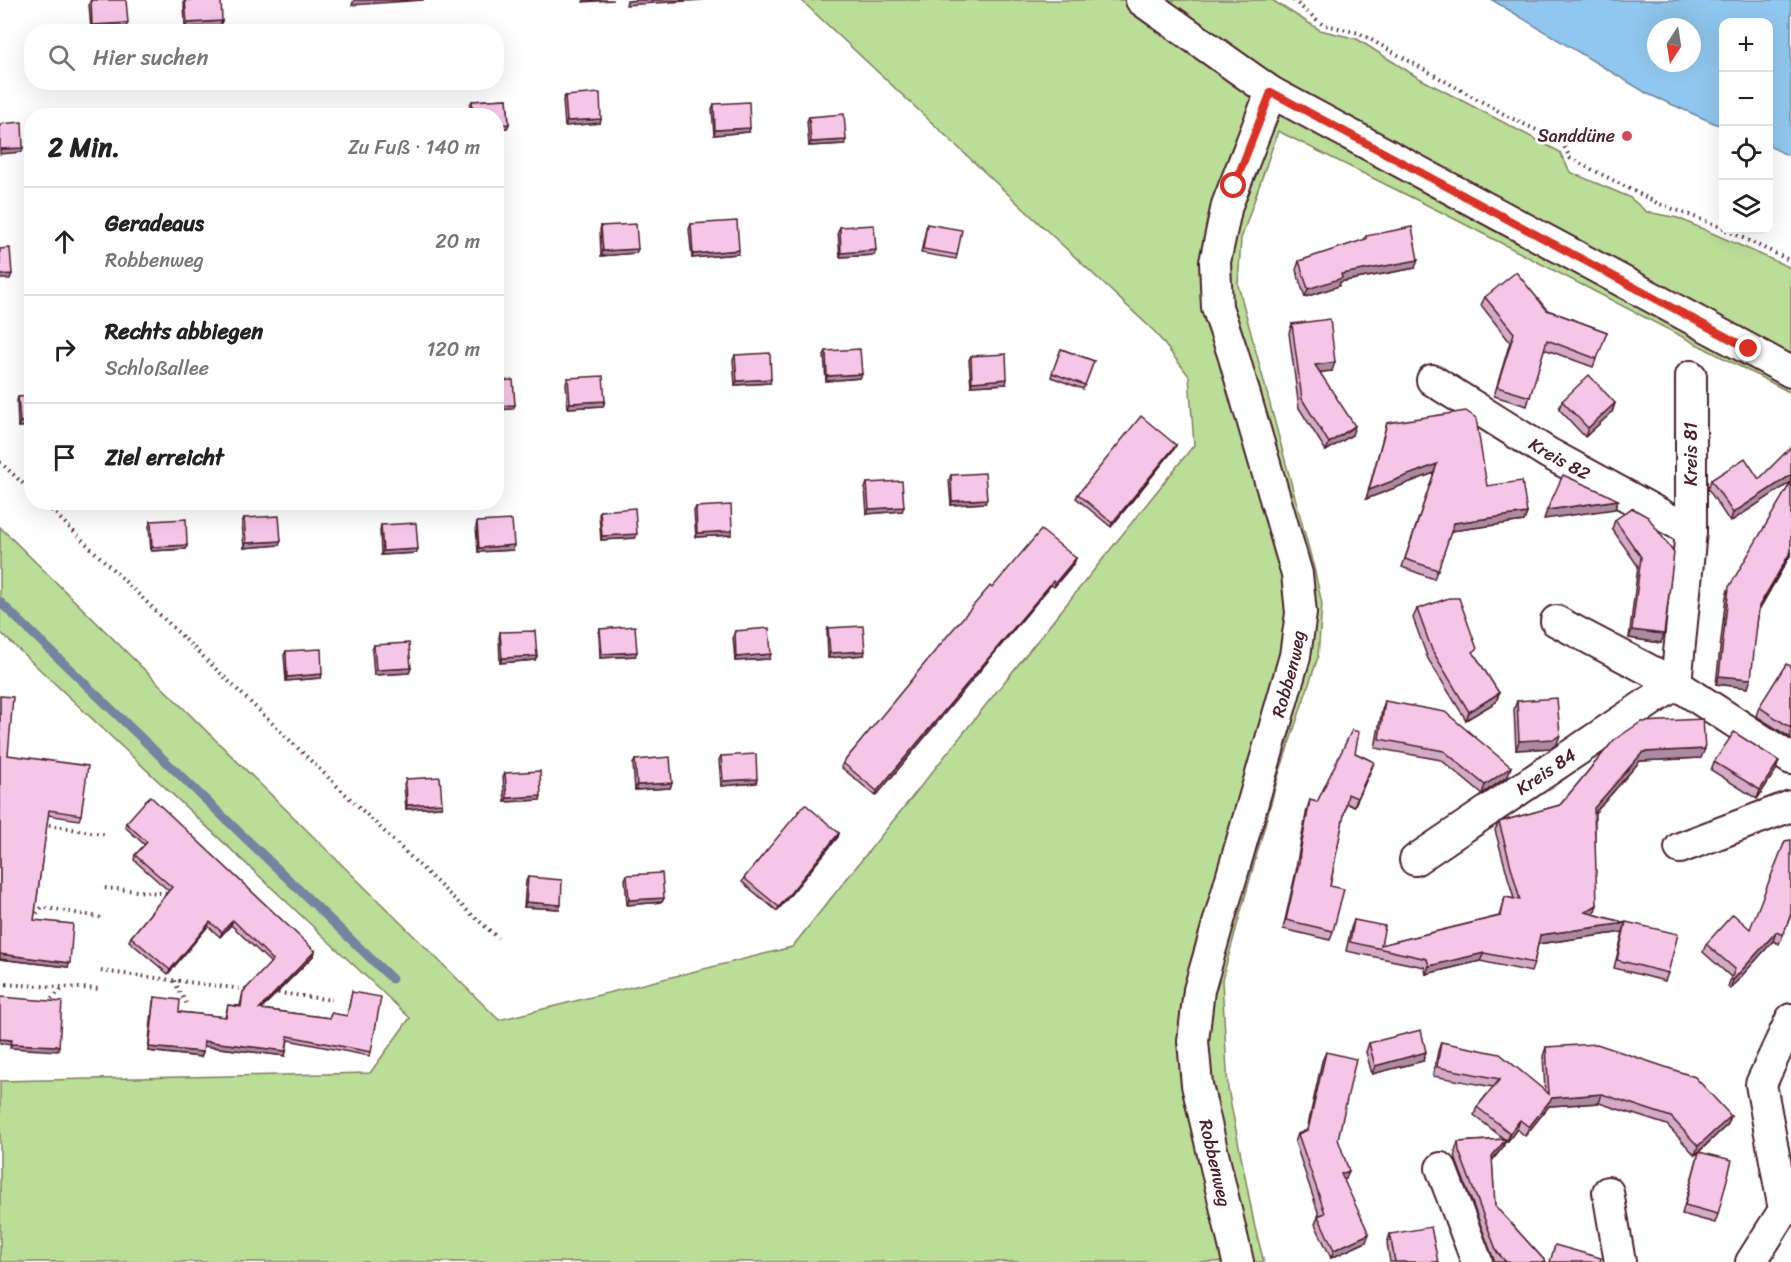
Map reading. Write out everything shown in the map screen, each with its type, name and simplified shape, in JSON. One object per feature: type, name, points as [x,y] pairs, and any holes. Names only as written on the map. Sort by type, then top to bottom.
[{"type":"street","points":[[1141,0],[1271,92],[1791,372]]},
{"type":"street","name":"Robbenweg","points":[[1238,1262],[1197,1085],[1194,1041],[1199,990],[1295,656],[1301,614],[1297,574],[1217,307],[1215,262],[1227,205],[1271,92]]},
{"type":"street","name":"Kreis 81","points":[[1676,684],[1691,531],[1691,376]]},
{"type":"street","name":"Kreis 82","points":[[1432,380],[1548,453],[1691,531]]},
{"type":"street","points":[[1556,621],[1676,684],[1791,759]]},
{"type":"street","name":"Kreis 84","points":[[1415,860],[1676,684]]},
{"type":"street","points":[[1680,848],[1791,806]]},
{"type":"street","points":[[1751,1262],[1784,1210],[1761,1084],[1791,1019]]},
{"type":"street","points":[[1441,1168],[1477,1262]]},
{"type":"street","points":[[1608,1192],[1620,1262]]},
{"type":"path","points":[[1293,0],[1322,24],[1359,33],[1509,117],[1562,142],[1570,158],[1657,203],[1719,227]]},
{"type":"path","points":[[1735,234],[1791,261]]},
{"type":"path","points":[[0,462],[24,484]]},
{"type":"path","points":[[51,510],[450,895],[498,938]]},
{"type":"path","points":[[35,822],[108,835]]},
{"type":"path","points":[[38,831],[44,824]]},
{"type":"path","points":[[105,888],[180,894]]},
{"type":"path","points":[[32,906],[104,918]]},
{"type":"path","points":[[31,920],[42,907]]},
{"type":"path","points":[[101,971],[253,990]]},
{"type":"path","points":[[174,980],[186,1003]]},
{"type":"path","points":[[0,984],[101,989]]},
{"type":"path","points":[[45,1005],[64,987]]},
{"type":"path","points":[[264,991],[332,1000]]},
{"type":"green space","points":[[801,0],[1272,0],[1320,30],[1357,39],[1417,77],[1560,152],[1570,172],[1629,197],[1647,212],[1678,218],[1791,268],[1791,393],[1441,212],[1278,131],[1241,239],[1238,285],[1322,604],[1318,657],[1279,774],[1222,980],[1228,1089],[1255,1228],[1264,1262],[0,1262],[0,1081],[370,1073],[410,1018],[0,632],[0,527],[499,1020],[792,947],[1194,445],[1189,376],[1155,332]]},
{"type":"water","points":[[1492,0],[1791,0],[1791,157],[1773,148],[1773,18],[1719,18],[1719,125],[1648,94]]},
{"type":"building","points":[[91,0],[126,0],[128,23],[92,24]]},
{"type":"building","points":[[185,0],[221,0],[222,21],[187,23]]},
{"type":"building","points":[[600,93],[601,119],[567,121],[565,96]]},
{"type":"building","points":[[507,99],[509,124],[504,124],[504,108],[472,108],[472,101]]},
{"type":"building","points":[[749,102],[750,128],[715,130],[714,104]]},
{"type":"building","points":[[844,114],[846,140],[811,142],[809,117]]},
{"type":"building","points":[[22,122],[23,148],[0,149],[0,124]]},
{"type":"building","points":[[737,221],[739,250],[693,254],[691,224]]},
{"type":"building","points":[[636,224],[638,249],[603,251],[601,226]]},
{"type":"building","points":[[927,224],[962,230],[957,255],[923,249]]},
{"type":"building","points":[[874,225],[876,250],[841,253],[840,227]]},
{"type":"building","points":[[1412,227],[1418,260],[1341,274],[1342,278],[1308,289],[1299,261],[1366,239],[1366,236]]},
{"type":"building","points":[[10,248],[12,274],[0,275],[0,249]]},
{"type":"building","points":[[1516,272],[1547,310],[1607,332],[1597,359],[1547,340],[1530,397],[1497,387],[1514,333],[1485,297]]},
{"type":"building","points":[[1330,319],[1335,362],[1315,365],[1355,426],[1329,443],[1302,399],[1292,324]]},
{"type":"building","points":[[860,349],[862,374],[827,376],[826,351]]},
{"type":"building","points":[[1061,349],[1094,361],[1085,385],[1052,373]]},
{"type":"building","points":[[770,353],[771,379],[737,381],[735,355]]},
{"type":"building","points":[[1006,354],[1007,379],[972,382],[971,356]]},
{"type":"building","points":[[1589,375],[1615,403],[1588,428],[1562,401]]},
{"type":"building","points":[[603,376],[605,401],[570,403],[568,378]]},
{"type":"building","points":[[513,380],[515,405],[504,406],[504,381]]},
{"type":"building","points":[[18,397],[24,397],[24,422],[20,422]]},
{"type":"building","points":[[1466,411],[1476,418],[1487,486],[1522,481],[1527,513],[1454,523],[1438,570],[1405,559],[1437,464],[1369,490],[1387,423]]},
{"type":"building","points":[[1141,416],[1176,445],[1112,523],[1078,494]]},
{"type":"building","points":[[1791,447],[1791,475],[1733,513],[1711,480],[1745,458],[1759,479]]},
{"type":"building","points":[[985,473],[987,499],[952,501],[951,475]]},
{"type":"building","points":[[1563,475],[1604,493],[1618,500],[1547,510]]},
{"type":"building","points":[[902,481],[904,507],[869,509],[867,483]]},
{"type":"building","points":[[1791,482],[1791,551],[1759,606],[1751,679],[1719,676],[1729,587]]},
{"type":"building","points":[[731,505],[732,531],[697,533],[696,507]]},
{"type":"building","points":[[635,508],[637,534],[602,536],[600,511]]},
{"type":"building","points":[[1632,508],[1648,517],[1674,553],[1664,634],[1632,630],[1641,557],[1615,520]]},
{"type":"building","points":[[279,516],[281,541],[246,543],[244,518]]},
{"type":"building","points":[[186,519],[187,545],[152,547],[151,521]]},
{"type":"building","points":[[512,520],[514,545],[479,548],[477,522]]},
{"type":"building","points":[[416,523],[418,549],[383,551],[381,525]]},
{"type":"building","points":[[1041,530],[1076,558],[1055,583],[1053,581],[877,791],[843,763],[949,634]]},
{"type":"building","points":[[1449,598],[1459,598],[1477,649],[1473,652],[1499,693],[1469,712],[1432,650],[1417,609]]},
{"type":"building","points":[[635,626],[637,652],[602,654],[600,629]]},
{"type":"building","points":[[863,626],[865,651],[830,653],[828,628]]},
{"type":"building","points":[[769,628],[771,654],[736,657],[735,631]]},
{"type":"building","points":[[535,631],[537,656],[502,658],[500,632]]},
{"type":"building","points":[[409,643],[411,668],[376,670],[374,645]]},
{"type":"building","points":[[321,649],[322,674],[287,677],[286,651]]},
{"type":"building","points":[[1786,664],[1791,666],[1791,728],[1759,707]]},
{"type":"building","points":[[0,696],[13,697],[8,755],[88,766],[81,815],[49,810],[34,920],[73,924],[70,963],[0,954]]},
{"type":"building","points":[[1557,698],[1560,735],[1554,739],[1519,741],[1517,701]]},
{"type":"building","points":[[1385,701],[1445,712],[1511,767],[1485,785],[1444,751],[1379,739]]},
{"type":"building","points":[[1703,719],[1705,749],[1643,752],[1594,808],[1597,905],[1585,912],[1626,923],[1540,935],[1534,963],[1484,953],[1429,966],[1427,959],[1350,942],[1354,920],[1385,926],[1381,945],[1501,916],[1505,897],[1520,900],[1499,822],[1560,805],[1614,740],[1641,722]]},
{"type":"building","points":[[1352,730],[1359,732],[1355,753],[1374,762],[1357,798],[1348,794],[1330,886],[1344,889],[1333,931],[1286,920],[1310,800],[1317,802]]},
{"type":"building","points":[[1734,732],[1779,761],[1760,790],[1714,762]]},
{"type":"building","points":[[756,754],[757,779],[723,781],[721,756]]},
{"type":"building","points":[[670,757],[672,783],[637,785],[635,760]]},
{"type":"building","points":[[540,771],[541,796],[507,798],[505,773]]},
{"type":"building","points":[[440,777],[442,803],[407,805],[406,779]]},
{"type":"building","points":[[150,796],[315,951],[259,1009],[330,1018],[331,1013],[347,1016],[352,992],[381,997],[371,1052],[288,1036],[286,1051],[204,1041],[203,1052],[149,1047],[155,997],[180,1000],[179,1012],[226,1017],[228,1005],[241,1007],[243,992],[273,960],[233,920],[222,932],[210,922],[170,970],[131,937],[172,887],[135,855],[147,842],[126,823]]},
{"type":"building","points":[[805,804],[839,833],[779,907],[744,878]]},
{"type":"building","points":[[1791,840],[1791,914],[1783,935],[1776,932],[1733,980],[1731,979],[1735,969],[1706,944],[1733,914],[1750,929],[1785,841]]},
{"type":"building","points":[[662,873],[664,898],[629,900],[627,875]]},
{"type":"building","points":[[528,877],[562,880],[561,905],[526,902]]},
{"type":"building","points":[[1626,922],[1678,934],[1668,973],[1617,960]]},
{"type":"building","points":[[0,997],[62,1002],[59,1046],[11,1044],[12,1040],[0,1039]]},
{"type":"building","points":[[1421,1030],[1426,1052],[1375,1066],[1369,1043]]},
{"type":"building","points":[[1441,1042],[1500,1054],[1549,1094],[1546,1047],[1597,1044],[1695,1077],[1731,1116],[1698,1146],[1671,1117],[1602,1094],[1552,1098],[1529,1127],[1520,1120],[1510,1133],[1477,1107],[1500,1079],[1437,1067]]},
{"type":"building","points":[[1326,1052],[1356,1059],[1338,1139],[1349,1171],[1341,1174],[1369,1234],[1334,1250],[1318,1216],[1325,1213],[1298,1134],[1308,1130]]},
{"type":"building","points":[[1506,1139],[1492,1156],[1495,1206],[1546,1262],[1506,1262],[1497,1252],[1459,1151],[1458,1142]]},
{"type":"building","points":[[1699,1152],[1732,1160],[1718,1214],[1685,1205]]},
{"type":"building","points":[[1431,1227],[1438,1262],[1395,1262],[1390,1234]]},
{"type":"building","points":[[1555,1245],[1601,1258],[1600,1262],[1550,1262]]},
{"type":"waterway","points":[[0,602],[392,979]]},
{"type":"place","name":"Sanddüne","points":[[1627,136]]},
{"type":"route","points":[[1234,186],[1271,92],[1749,349]]}]
